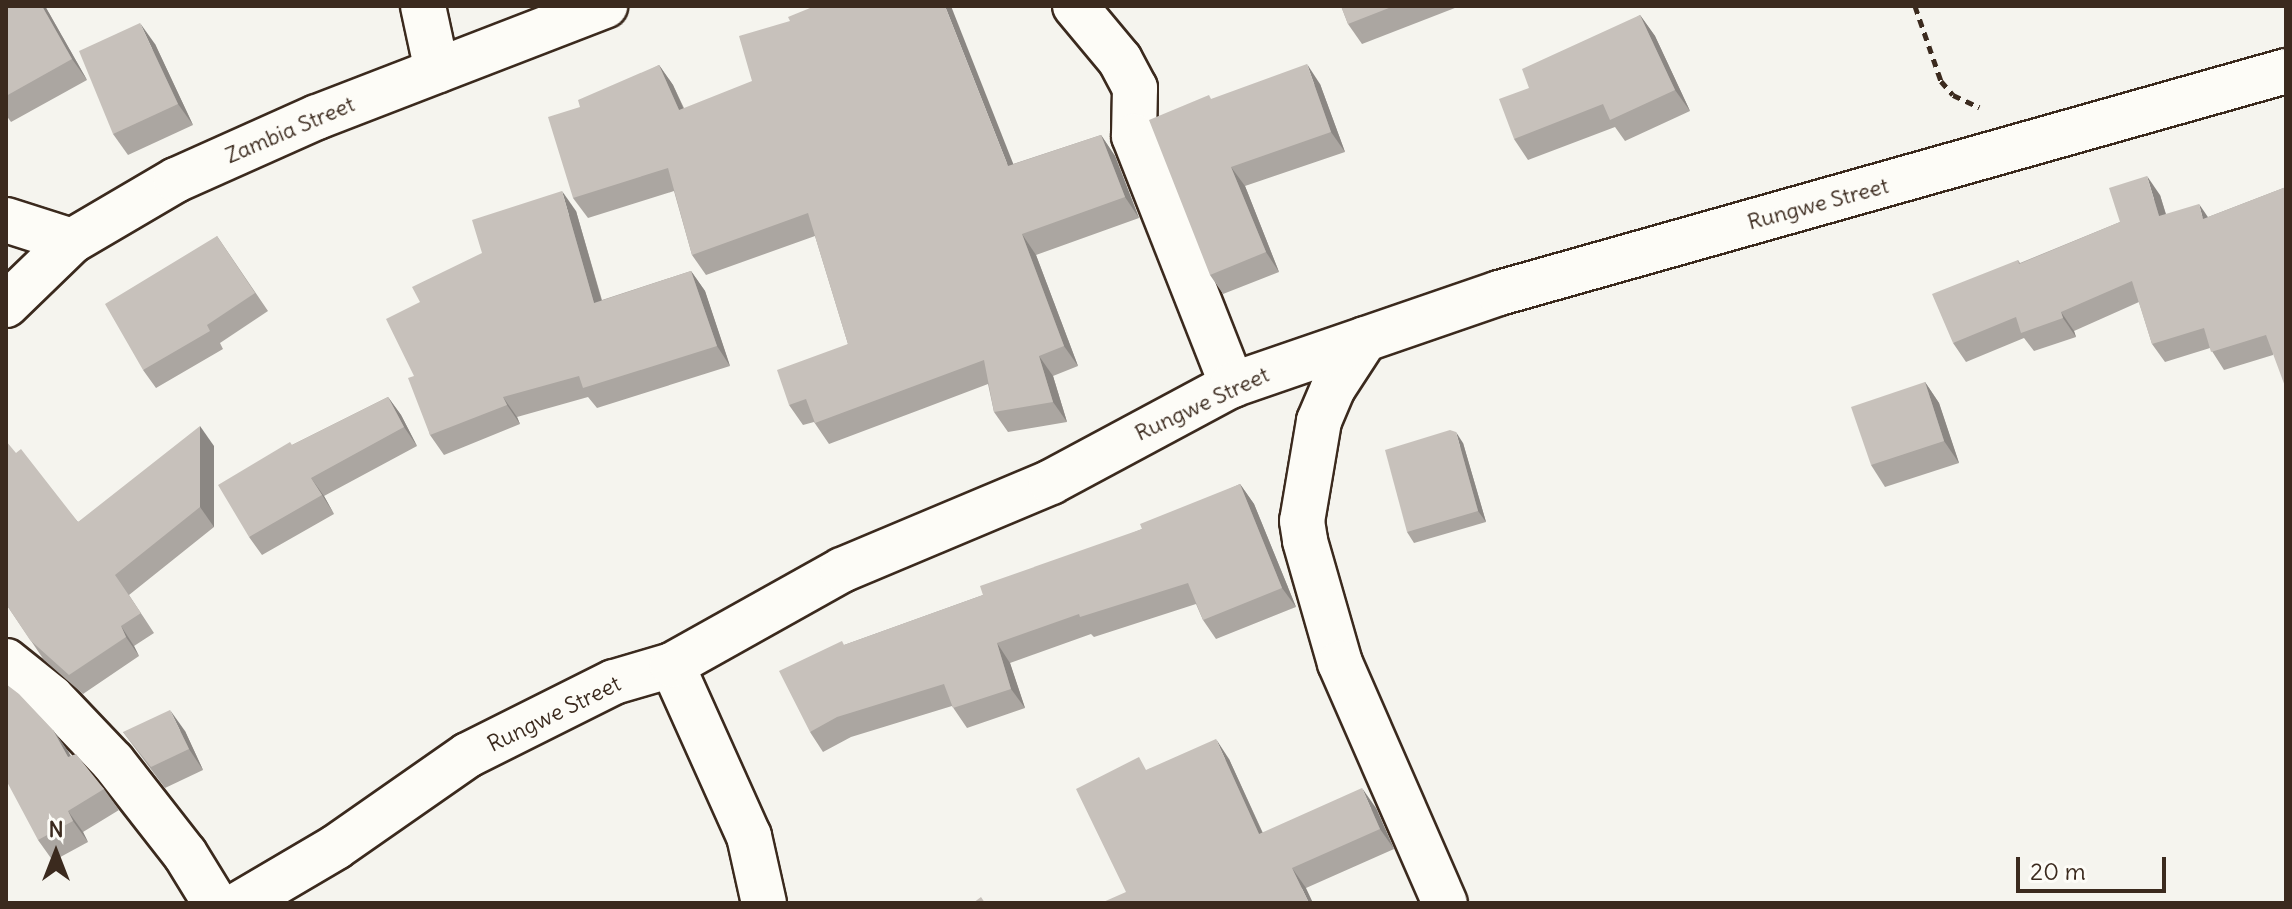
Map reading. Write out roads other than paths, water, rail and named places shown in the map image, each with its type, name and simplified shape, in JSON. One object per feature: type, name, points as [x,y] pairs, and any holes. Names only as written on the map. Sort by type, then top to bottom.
[{"type":"street","points":[[423,6],[437,71]]},
{"type":"street","name":"Zambia Street","points":[[6,305],[72,241],[152,193],[217,160],[605,6]]},
{"type":"street","points":[[1075,6],[1120,60],[1135,88],[1134,136],[1232,385]]},
{"type":"street","name":"Rungwe Street","points":[[241,903],[336,847],[468,755],[614,682],[672,665],[842,570],[1051,482],[1232,385],[1596,265],[2286,71]]},
{"type":"street","points":[[6,220],[72,241]]},
{"type":"street","points":[[1365,339],[1333,388],[1319,421],[1302,521],[1340,663],[1445,903]]},
{"type":"street","points":[[6,661],[51,697],[113,762],[185,854],[215,903]]},
{"type":"street","points":[[672,665],[749,836],[764,903]]}]
